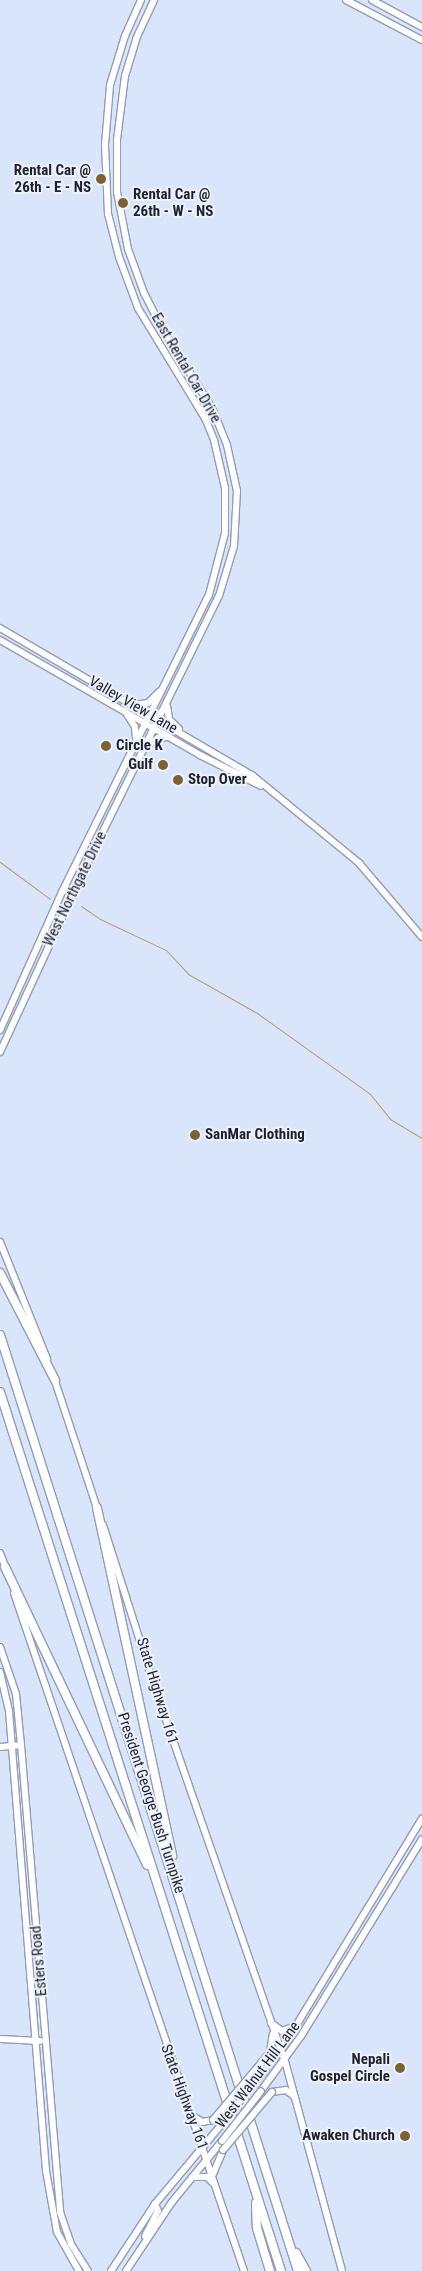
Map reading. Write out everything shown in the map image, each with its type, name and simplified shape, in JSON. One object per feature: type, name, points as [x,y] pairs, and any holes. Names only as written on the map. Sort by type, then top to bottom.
[{"type":"highway","points":[[0,1273],[55,1380]]},
{"type":"highway","name":"President George Bush Turnpike","points":[[0,1335],[254,2124],[284,2231],[298,2271]]},
{"type":"highway","name":"President George Bush Turnpike","points":[[0,1392],[281,2271]]},
{"type":"highway","points":[[97,1508],[177,1885]]},
{"type":"highway","points":[[5,1567],[159,1890]]},
{"type":"highway","points":[[256,2191],[258,2228],[270,2271]]},
{"type":"highway","points":[[284,2231],[306,2271]]},
{"type":"main road","name":"East Rental Car Drive","points":[[141,0],[121,48],[107,112],[108,214],[128,283],[149,329],[206,420],[221,465],[226,514],[217,574],[149,714]]},
{"type":"main road","name":"East Rental Car Drive","points":[[154,0],[132,50],[118,118],[119,202],[137,275],[153,312],[180,359],[212,408],[233,469],[237,513],[234,546],[226,577],[156,728]]},
{"type":"main road","points":[[346,0],[422,40]]},
{"type":"main road","points":[[372,0],[422,27]]},
{"type":"main road","points":[[121,48],[132,50]]},
{"type":"main road","points":[[171,365],[180,359]]},
{"type":"main road","points":[[217,574],[226,577]]},
{"type":"main road","name":"Valley View Lane","points":[[0,628],[252,775],[262,787],[301,814],[359,863],[422,938]]},
{"type":"main road","name":"Valley View Lane","points":[[0,640],[146,722],[169,738],[247,782],[262,787]]},
{"type":"main road","points":[[132,704],[148,703],[163,688]]},
{"type":"main road","points":[[168,703],[169,719],[185,735]]},
{"type":"main road","points":[[124,710],[135,727],[136,742]]},
{"type":"main road","name":"West Northgate Drive","points":[[0,1030],[85,846],[149,714]]},
{"type":"main road","name":"West Northgate Drive","points":[[0,1052],[94,850],[156,728]]},
{"type":"main road","points":[[138,761],[154,740],[169,738]]},
{"type":"main road","points":[[85,846],[94,850]]},
{"type":"main road","name":"State Highway 161","points":[[0,1242],[26,1300],[55,1380],[156,1694],[284,2062],[342,2271]]},
{"type":"main road","name":"State Highway 161","points":[[0,1553],[244,2271]]},
{"type":"main road","name":"Esters Road","points":[[0,1647],[16,1694],[61,2218],[71,2244],[88,2271]]},
{"type":"main road","name":"Esters Road","points":[[0,1672],[8,1702],[42,2119],[53,2220],[62,2247],[77,2269]]},
{"type":"main road","points":[[0,1747],[21,1745]]},
{"type":"main road","name":"West Walnut Hill Lane","points":[[111,2271],[155,2204],[203,2148],[280,2050],[328,1975],[422,1819]]},
{"type":"main road","name":"West Walnut Hill Lane","points":[[126,2271],[144,2242],[192,2177],[284,2062],[422,1839]]},
{"type":"main road","points":[[328,1975],[335,1980]]},
{"type":"main road","points":[[269,2021],[282,2031],[296,2026]]},
{"type":"main road","points":[[191,2115],[202,2122],[213,2120],[270,2052],[273,2032]]},
{"type":"main road","points":[[0,2039],[46,2042]]},
{"type":"main road","points":[[212,2176],[217,2158],[272,2092],[286,2090],[295,2097]]},
{"type":"main road","points":[[42,2119],[51,2118]]},
{"type":"main road","points":[[192,2177],[206,2177],[215,2185]]},
{"type":"main road","points":[[144,2242],[158,2211],[155,2204]]},
{"type":"waterway","points":[[0,862],[50,899]]},
{"type":"waterway","points":[[81,906],[100,919],[166,950],[188,974],[257,1013],[370,1094],[390,1119],[422,1138]]},
{"type":"place","name":"Rental Car @ 26th - E - NS","points":[[101,179]]},
{"type":"place","name":"Rental Car @ 26th - W - NS","points":[[123,203]]},
{"type":"place","name":"Circle K","points":[[106,746]]},
{"type":"place","name":"Gulf","points":[[163,765]]},
{"type":"place","name":"Stop Over","points":[[178,780]]},
{"type":"place","name":"SanMar Clothing","points":[[195,1135]]},
{"type":"place","name":"Nepali Gospel Circle","points":[[400,2068]]},
{"type":"place","name":"Awaken Church","points":[[405,2136]]}]
